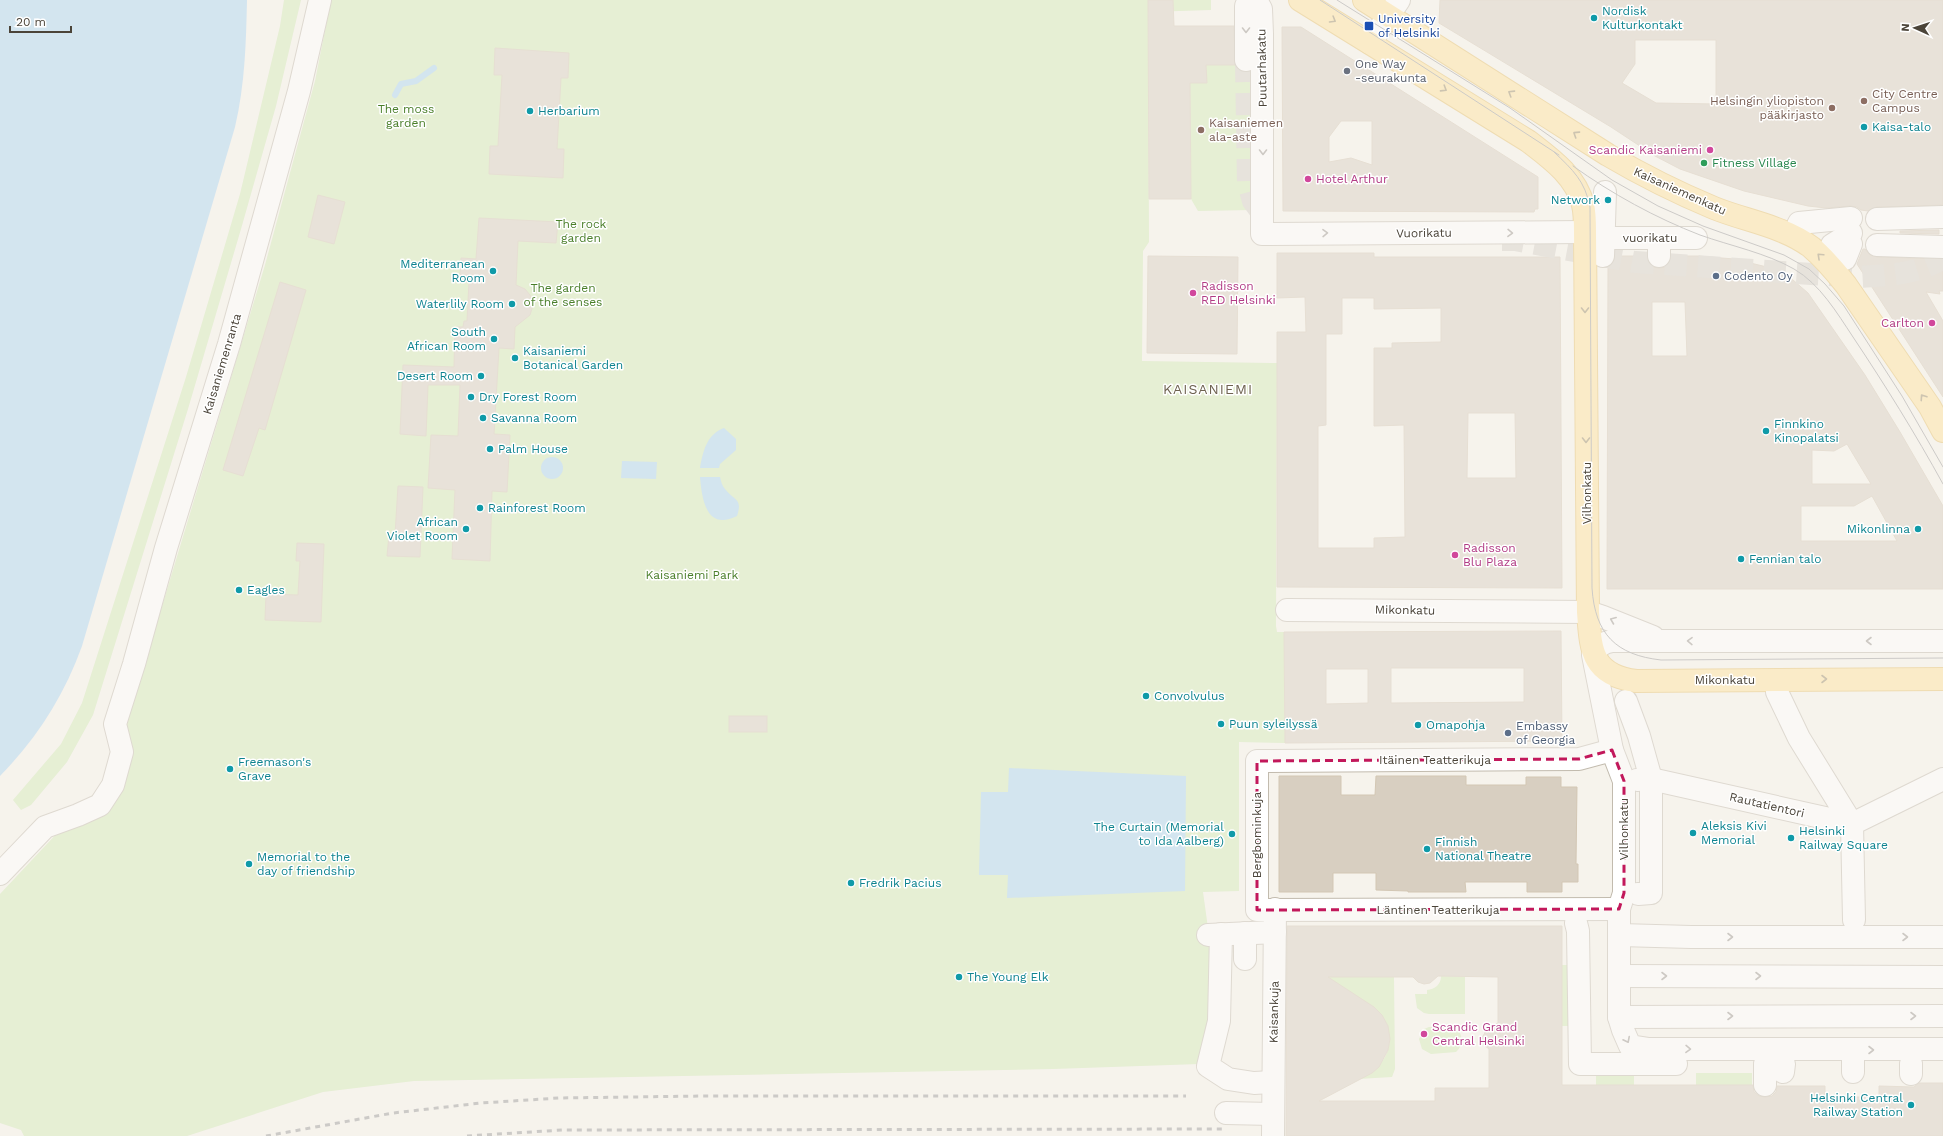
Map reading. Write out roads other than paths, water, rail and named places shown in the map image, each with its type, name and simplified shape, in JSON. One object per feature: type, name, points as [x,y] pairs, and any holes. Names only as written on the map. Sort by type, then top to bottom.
[{"type":"main road","points":[[1300,0],[1528,141],[1550,158],[1578,189],[1597,242]]},
{"type":"main road","name":"Kaisaniemenkatu","points":[[1364,0],[1394,8],[1608,155],[1644,176],[1715,208],[1777,229],[1810,247],[1831,266],[1846,285],[1930,407],[1943,431]]},
{"type":"main road","name":"Vilhonkatu","points":[[1593,655],[1588,612],[1597,242]]},
{"type":"main road","name":"Mikonkatu","points":[[1593,655],[1600,666],[1608,673],[1617,677],[1636,681],[1943,679]]},
{"type":"street","name":"Kaisaniemenranta","points":[[0,874],[45,827],[100,805],[113,785],[122,752],[114,724],[134,664],[166,548],[231,337],[298,96],[320,0]]},
{"type":"street","name":"Puutarhakatu","points":[[1246,60],[1246,6],[1249,0]]},
{"type":"street","name":"Puutarhakatu","points":[[1256,0],[1261,9],[1262,34],[1262,234]]},
{"type":"street","points":[[1370,43],[1394,8]]},
{"type":"street","points":[[1597,242],[1602,202]]},
{"type":"street","points":[[1878,219],[1943,217]]},
{"type":"street","name":"Vuorikatu","points":[[1262,234],[1597,242]]},
{"type":"street","name":"vuorikatu","points":[[1597,242],[1659,247],[1696,238]]},
{"type":"street","points":[[1878,244],[1943,247]]},
{"type":"street","name":"Mikonkatu","points":[[1287,610],[1588,612],[1662,641]]},
{"type":"street","name":"Mikonkatu","points":[[1593,655],[1597,647],[1603,643],[1662,641],[1943,641]]},
{"type":"street","name":"Vilhonkatu","points":[[1593,655],[1612,750],[1624,781],[1624,893],[1619,910],[1619,1016],[1630,1046],[1662,1064]]},
{"type":"street","points":[[1777,692],[1799,738],[1852,824],[1854,920]]},
{"type":"street","points":[[1626,701],[1640,736],[1644,780],[1651,893],[1638,894]]},
{"type":"street","name":"Itäinen Teatterikuja","points":[[1258,761],[1579,759],[1612,750]]},
{"type":"street","name":"Bergbominkuja","points":[[1258,761],[1266,910]]},
{"type":"street","points":[[1852,824],[1943,779]]},
{"type":"street","name":"Rautatientori","points":[[1644,780],[1852,824]]},
{"type":"street","name":"Läntinen Teatterikuja","points":[[1266,910],[1619,910]]},
{"type":"street","name":"Kaisankuja","points":[[1266,910],[1275,932],[1273,1082],[1261,1117],[1273,1136]]},
{"type":"street","points":[[1576,923],[1578,931],[1578,1038],[1580,1064],[1943,1064]]},
{"type":"street","points":[[1273,1082],[1254,1083],[1228,1079],[1208,1066],[1219,1021],[1214,934],[1275,932]]},
{"type":"street","points":[[1245,933],[1245,959]]},
{"type":"street","points":[[1620,935],[1691,937],[1943,937]]},
{"type":"street","points":[[1619,976],[1943,976]]},
{"type":"street","points":[[1619,1016],[1943,1016]]},
{"type":"street","points":[[1910,1063],[1943,1026]]},
{"type":"street","points":[[1662,1064],[1784,1066],[1910,1063],[1943,1049]]},
{"type":"street","points":[[1765,1085],[1784,1066]]},
{"type":"street","points":[[1226,1113],[1261,1117]]},
{"type":"water","points":[[0,0],[247,0],[243,79],[235,127],[82,646],[67,682],[48,716],[26,747],[0,776]]},
{"type":"water","points":[[724,428],[736,439],[736,450],[720,464],[719,468],[700,468],[704,449],[710,439],[714,434]]},
{"type":"water","points":[[552,457],[560,460],[563,468],[560,476],[552,479],[544,476],[541,468],[544,460]]},
{"type":"water","points":[[622,461],[657,462],[656,479],[621,478]]},
{"type":"water","points":[[700,477],[720,477],[724,488],[737,500],[739,510],[737,516],[727,520],[719,520],[713,517],[708,511],[702,495]]},
{"type":"water","points":[[1009,768],[1186,776],[1185,891],[1007,898],[1008,875],[979,875],[981,792],[1008,792]]},
{"type":"waterway","points":[[395,95],[401,84],[416,81],[434,68]]},
{"type":"tunnel","points":[[1246,60],[1248,183],[1253,201],[1265,217]]},
{"type":"tunnel","points":[[1502,240],[1515,240],[1635,262],[1857,277],[1891,275],[1913,271],[1933,264],[1943,258]]},
{"type":"tram line","points":[[1320,0],[1559,155]]},
{"type":"tram line","points":[[1337,0],[1510,108],[1612,180],[1658,206],[1703,226],[1784,255],[1809,269],[1825,284],[1844,306],[1902,396],[1943,467]]},
{"type":"tram line","points":[[1554,152],[1577,176],[1585,190],[1590,207],[1592,588],[1594,604],[1603,630],[1620,647],[1632,653],[1661,660],[1943,658]]},
{"type":"tram line","points":[[1573,166],[1603,186],[1651,213],[1700,235],[1772,258],[1803,275],[1820,291],[1834,309],[1865,355],[1911,428],[1943,484]]},
{"type":"railway","points":[[266,1136],[393,1113],[481,1103],[559,1098],[703,1096],[1186,1096]]},
{"type":"railway","points":[[467,1136],[562,1130],[1222,1129]]},
{"type":"place","name":"Nordisk Kulturkontakt","points":[[1594,18]]},
{"type":"place","name":"University of Helsinki","points":[[1369,26]]},
{"type":"place","name":"One Way -seurakunta","points":[[1347,71]]},
{"type":"place","name":"City Centre Campus","points":[[1864,101]]},
{"type":"place","name":"Helsingin yliopiston pääkirjasto","points":[[1832,108]]},
{"type":"place","name":"Herbarium","points":[[530,111]]},
{"type":"place","name":"Kaisa-talo","points":[[1864,127]]},
{"type":"place","name":"Kaisaniemen ala-aste","points":[[1201,130]]},
{"type":"place","name":"Scandic Kaisaniemi","points":[[1710,150]]},
{"type":"place","name":"Fitness Village","points":[[1704,163]]},
{"type":"place","name":"Hotel Arthur","points":[[1308,179]]},
{"type":"place","name":"Network","points":[[1608,200]]},
{"type":"place","name":"Mediterranean Room","points":[[493,271]]},
{"type":"place","name":"Codento Oy","points":[[1716,276]]},
{"type":"place","name":"Radisson RED Helsinki","points":[[1193,293]]},
{"type":"place","name":"Waterlily Room","points":[[512,304]]},
{"type":"place","name":"Carlton","points":[[1932,323]]},
{"type":"place","name":"South African Room","points":[[494,339]]},
{"type":"place","name":"Kaisaniemi Botanical Garden","points":[[515,358]]},
{"type":"place","name":"Desert Room","points":[[481,376]]},
{"type":"place","name":"Dry Forest Room","points":[[471,397]]},
{"type":"place","name":"Savanna Room","points":[[483,418]]},
{"type":"place","name":"Finnkino Kinopalatsi","points":[[1766,431]]},
{"type":"place","name":"Palm House","points":[[490,449]]},
{"type":"place","name":"Rainforest Room","points":[[480,508]]},
{"type":"place","name":"African Violet Room","points":[[466,529]]},
{"type":"place","name":"Mikonlinna","points":[[1918,529]]},
{"type":"place","name":"Radisson Blu Plaza","points":[[1455,555]]},
{"type":"place","name":"Fennian talo","points":[[1741,559]]},
{"type":"place","name":"Eagles","points":[[239,590]]},
{"type":"place","name":"Convolvulus","points":[[1146,696]]},
{"type":"place","name":"Puun syleilyssä","points":[[1221,724]]},
{"type":"place","name":"Omapohja","points":[[1418,725]]},
{"type":"place","name":"Embassy of Georgia","points":[[1508,733]]},
{"type":"place","name":"Freemason's Grave","points":[[230,769]]},
{"type":"place","name":"Aleksis Kivi Memorial","points":[[1693,833]]},
{"type":"place","name":"The Curtain (Memorial to Ida Aalberg)","points":[[1232,834]]},
{"type":"place","name":"Helsinki Railway Square","points":[[1791,838]]},
{"type":"place","name":"Finnish National Theatre","points":[[1427,849]]},
{"type":"place","name":"Memorial to the day of friendship","points":[[249,864]]},
{"type":"place","name":"Fredrik Pacius","points":[[851,883]]},
{"type":"place","name":"The Young Elk","points":[[959,977]]},
{"type":"place","name":"Scandic Grand Central Helsinki","points":[[1424,1034]]},
{"type":"place","name":"Helsinki Central Railway Station","points":[[1911,1105]]},
{"type":"district","name":"KAISANIEMI","points":[[1208,389]]},
{"type":"park label","name":"The moss garden","points":[[406,116]]},
{"type":"park label","name":"The rock garden","points":[[581,231]]},
{"type":"park label","name":"The garden of the senses","points":[[563,295]]},
{"type":"park label","name":"Kaisaniemi Park","points":[[692,575]]}]
